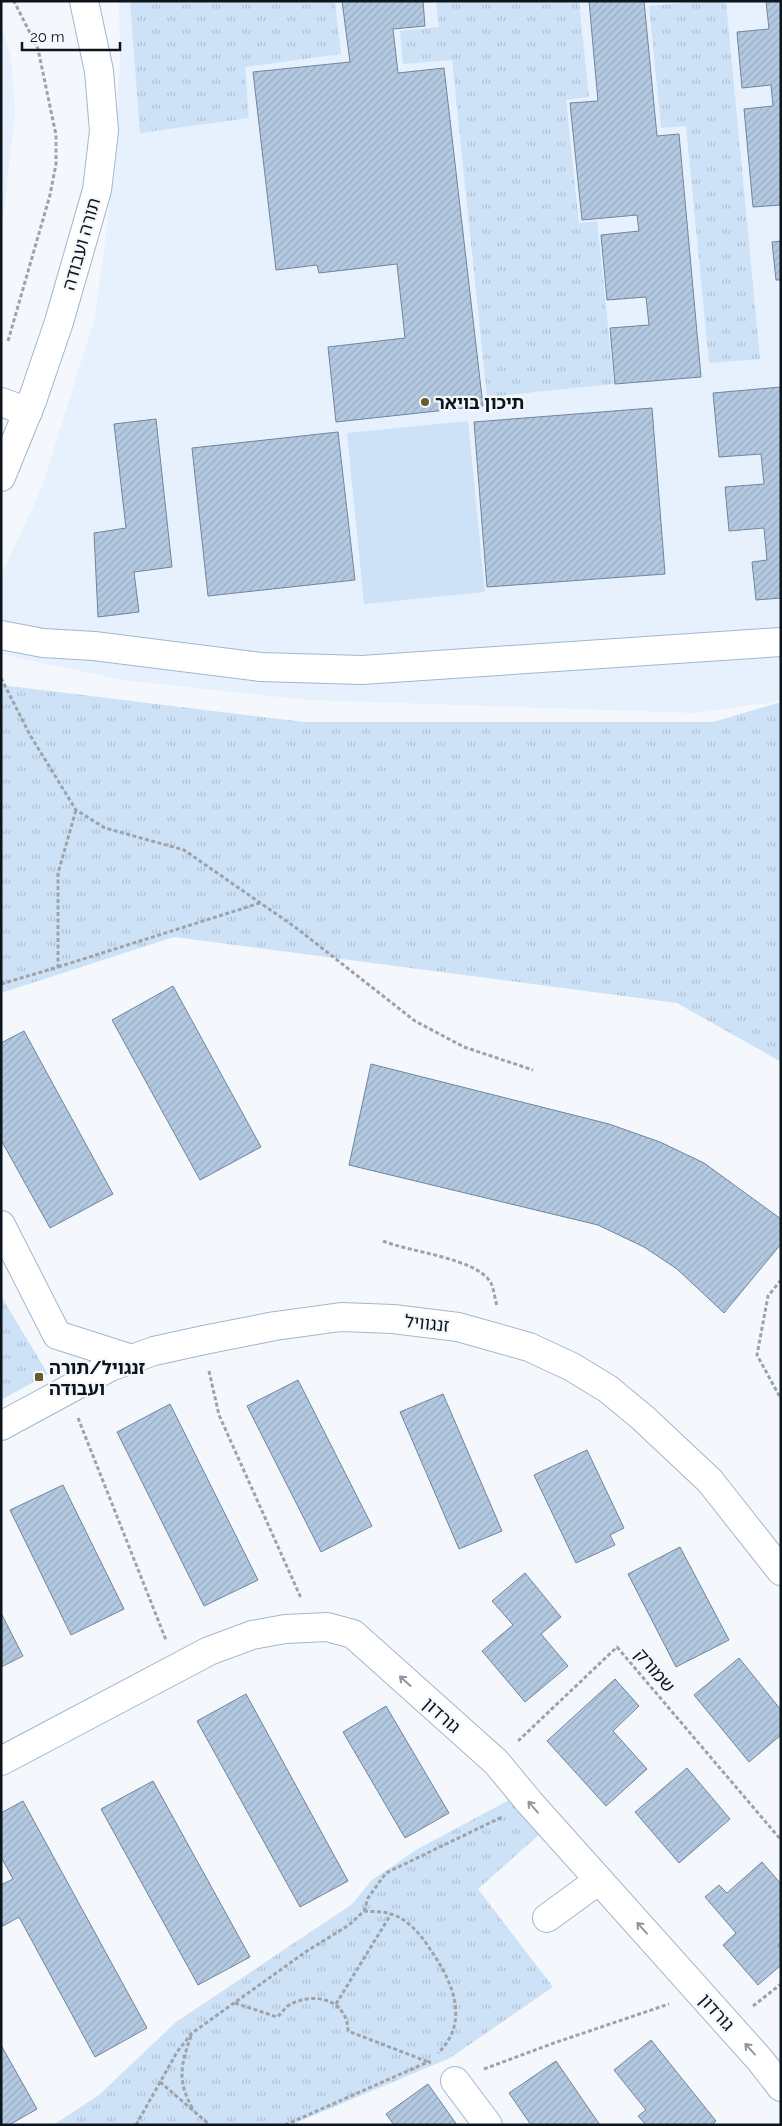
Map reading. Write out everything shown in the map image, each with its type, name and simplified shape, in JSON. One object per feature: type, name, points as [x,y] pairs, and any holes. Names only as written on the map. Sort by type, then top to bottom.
[{"type":"street","name":"תורה ועבודה","points":[[1,477],[28,412],[59,322],[97,190],[104,130],[99,71],[84,1]]},
{"type":"street","points":[[1,402],[28,412]]},
{"type":"street","points":[[1,635],[43,642],[94,646],[260,667],[362,670],[781,642]]},
{"type":"street","points":[[1,1225],[57,1335],[132,1359]]},
{"type":"street","name":"זנגוויל","points":[[1,1426],[110,1367],[154,1351],[204,1340],[275,1326],[341,1317],[393,1319],[458,1327],[529,1347],[572,1367],[608,1388],[710,1481],[781,1572]]},
{"type":"street","name":"גורדון","points":[[1,1761],[209,1651],[252,1635],[285,1629],[327,1627],[353,1634],[496,1762],[530,1804],[760,2060],[781,2087]]},
{"type":"street","points":[[547,1918],[599,1880]]},
{"type":"street","points":[[455,2081],[488,2125]]},
{"type":"path","points":[[8,341],[50,195],[56,164],[56,135],[38,49],[14,1]]},
{"type":"path","points":[[1,678],[30,735],[76,810],[105,828],[184,850],[295,927],[416,1021],[464,1047],[532,1070]]},
{"type":"path","points":[[58,967],[58,873],[76,810]]},
{"type":"path","points":[[1,984],[260,903]]},
{"type":"path","points":[[383,1241],[397,1247],[442,1256],[473,1268],[491,1283],[506,1340]]},
{"type":"path","points":[[781,1280],[768,1296],[757,1355],[781,1399]]},
{"type":"path","points":[[204,1340],[219,1415],[298,1590],[310,1628]]},
{"type":"path","points":[[66,1390],[178,1668]]},
{"type":"path","name":"שמורק","points":[[496,1762],[617,1646],[781,1840]]},
{"type":"path","points":[[136,2125],[177,2052],[192,2033],[307,1951],[349,1925],[364,1911],[368,1898],[386,1874],[530,1804]]},
{"type":"path","points":[[285,2125],[430,2062],[448,2044],[455,2027],[456,2003],[446,1972],[420,1934],[407,1923],[391,1914],[364,1911]]},
{"type":"path","points":[[336,2004],[391,1914]]},
{"type":"path","points":[[235,2003],[278,2017],[289,2004],[312,1997],[325,1999],[336,2004],[343,2011],[348,2021],[348,2031],[430,2062],[455,2081],[554,2042],[701,1994]]},
{"type":"path","points":[[192,2033],[182,2062],[183,2082],[187,2098],[194,2111]]},
{"type":"path","points":[[160,2082],[210,2125]]},
{"type":"shaded area","name":"תיכון בויאר","points":[[119,1],[781,1],[781,701],[696,713],[307,700],[122,680],[1,654],[1,576],[42,487],[95,317],[113,181],[120,60]]},
{"type":"shaded area","points":[[1,25],[11,56],[15,111],[4,214],[1,226]]},
{"type":"green space","points":[[130,1],[335,1],[341,54],[245,67],[249,118],[140,133]]},
{"type":"green space","points":[[452,1],[579,1],[589,97],[566,100],[579,223],[597,221],[614,384],[487,397],[452,60],[403,64],[400,31],[439,27],[436,3]]},
{"type":"green space","points":[[726,1],[760,359],[709,363],[686,126],[661,128],[649,6]]},
{"type":"green space","points":[[468,421],[485,592],[364,604],[347,433]]},
{"type":"green space","points":[[1,685],[304,722],[713,722],[781,702],[781,1062],[677,1003],[174,937],[1,993]]},
{"type":"green space","points":[[1,1296],[48,1374],[1,1400]]},
{"type":"green space","points":[[513,1798],[541,1833],[478,1889],[553,1987],[450,2058],[291,2125],[53,2125],[99,2095],[176,2022],[351,1905],[372,1880],[416,1850]]},
{"type":"building","points":[[342,1],[423,1],[425,26],[393,29],[398,73],[444,68],[483,406],[336,422],[328,347],[405,338],[397,264],[319,273],[317,265],[276,270],[253,72],[350,62]]},
{"type":"building","points":[[589,1],[644,1],[657,136],[679,134],[701,377],[615,384],[610,328],[649,325],[646,297],[607,300],[601,235],[639,231],[637,215],[582,220],[570,103],[598,101]]},
{"type":"building","points":[[766,1],[781,1],[781,205],[753,207],[744,109],[773,106],[771,85],[742,88],[737,32],[769,29]]},
{"type":"building","points":[[781,241],[781,280],[776,280],[772,242]]},
{"type":"building","points":[[781,387],[781,598],[756,600],[752,562],[767,560],[764,528],[729,531],[725,487],[764,484],[761,454],[719,457],[713,393]]},
{"type":"building","points":[[652,408],[665,574],[487,587],[474,422]]},
{"type":"building","points":[[156,419],[172,567],[134,572],[139,612],[98,617],[94,533],[126,528],[114,424]]},
{"type":"building","points":[[338,432],[355,580],[208,596],[192,448]]},
{"type":"building","points":[[173,986],[261,1147],[200,1180],[112,1020]]},
{"type":"building","points":[[24,1031],[113,1194],[50,1228],[1,1140],[1,1043]]},
{"type":"building","points":[[371,1064],[609,1124],[660,1142],[704,1163],[781,1219],[781,1244],[724,1313],[677,1269],[644,1247],[598,1225],[349,1165]]},
{"type":"building","points":[[298,1380],[372,1526],[321,1552],[247,1406]]},
{"type":"building","points":[[443,1394],[502,1531],[459,1549],[400,1412]]},
{"type":"building","points":[[170,1404],[258,1580],[204,1606],[117,1432]]},
{"type":"building","points":[[587,1450],[624,1528],[610,1535],[615,1545],[576,1563],[534,1475]]},
{"type":"building","points":[[63,1485],[124,1609],[71,1635],[10,1510]]},
{"type":"building","points":[[680,1547],[729,1640],[676,1667],[628,1574]]},
{"type":"building","points":[[525,1573],[561,1617],[541,1634],[568,1666],[525,1702],[482,1651],[513,1625],[492,1601]]},
{"type":"building","points":[[1,1613],[23,1656],[1,1667]]},
{"type":"building","points":[[739,1658],[781,1710],[781,1735],[749,1762],[694,1695]]},
{"type":"building","points":[[615,1679],[639,1706],[613,1731],[647,1769],[606,1806],[547,1741]]},
{"type":"building","points":[[246,1694],[348,1881],[300,1907],[197,1721]]},
{"type":"building","points":[[386,1706],[449,1813],[405,1838],[343,1732]]},
{"type":"building","points":[[687,1768],[730,1819],[679,1863],[635,1812]]},
{"type":"building","points":[[153,1781],[250,1957],[198,1985],[101,1809]]},
{"type":"building","points":[[23,1801],[147,2028],[95,2057],[19,1917],[3,1926],[1,1922],[1,1885],[13,1879],[1,1857],[1,1813]]},
{"type":"building","points":[[762,1862],[781,1884],[781,1943],[778,1946],[781,1949],[781,1965],[758,1985],[723,1945],[736,1933],[705,1897],[719,1885],[727,1893]]},
{"type":"building","points":[[651,2040],[716,2121],[712,2125],[646,2125],[638,2116],[646,2110],[614,2070]]},
{"type":"building","points":[[1,2045],[37,2109],[9,2125],[1,2125]]},
{"type":"building","points":[[556,2061],[600,2125],[531,2125],[509,2093]]},
{"type":"building","points":[[428,2084],[457,2125],[394,2125],[386,2114]]},
{"type":"place","name":"תיכון בויאר","points":[[425,402]]},
{"type":"place","name":"זנגויל/תורה ועבודה","points":[[39,1377]]}]
